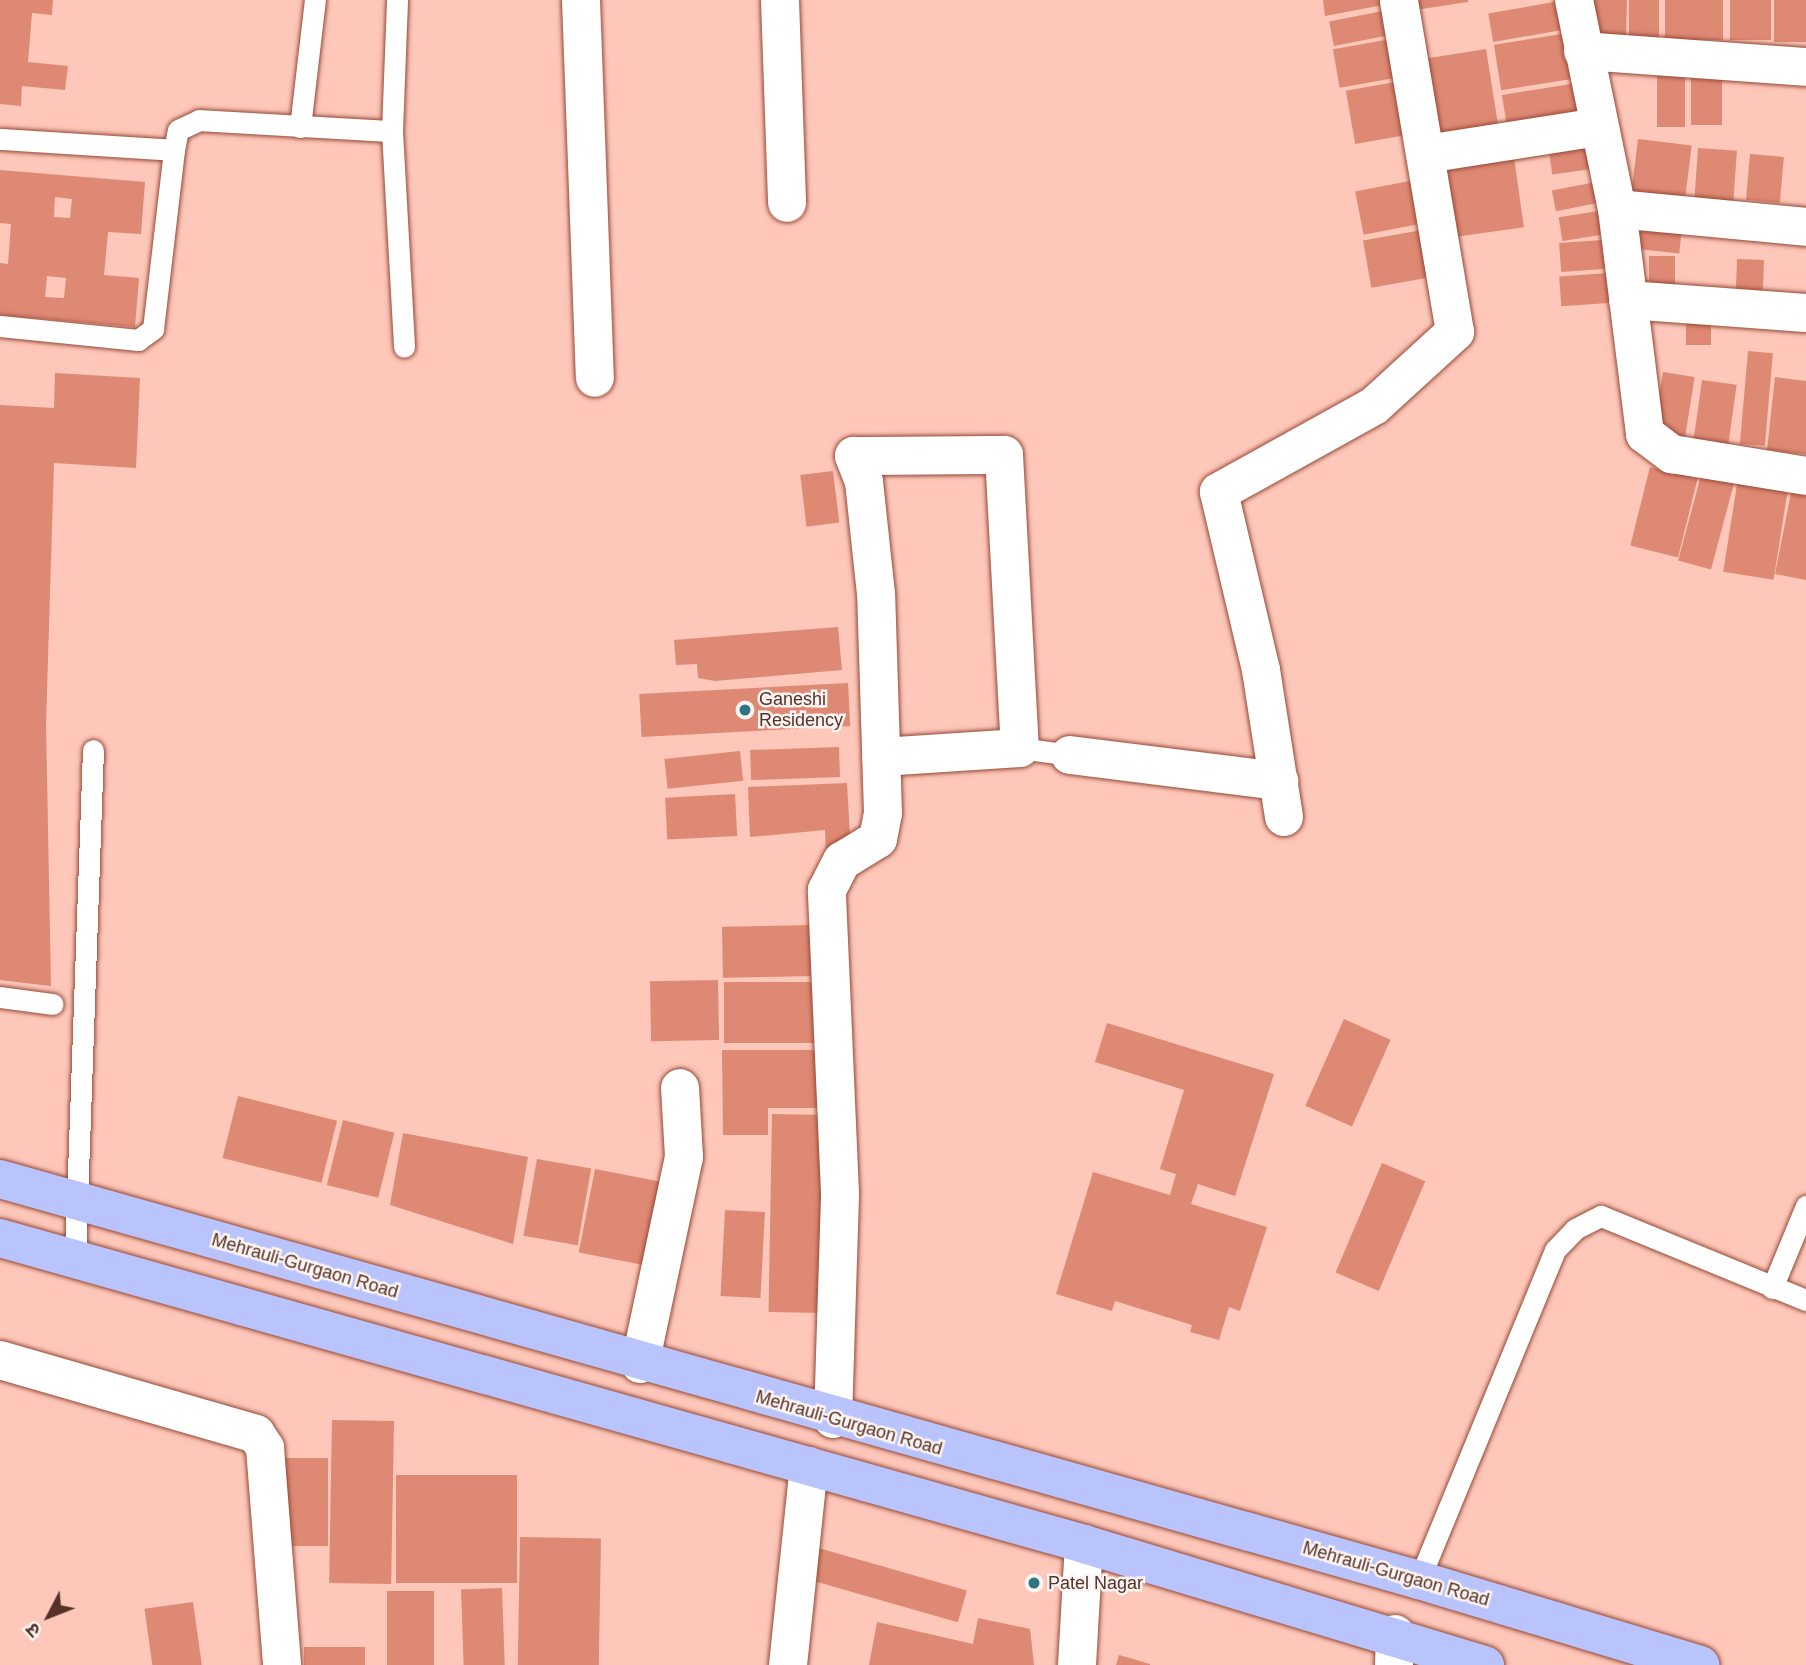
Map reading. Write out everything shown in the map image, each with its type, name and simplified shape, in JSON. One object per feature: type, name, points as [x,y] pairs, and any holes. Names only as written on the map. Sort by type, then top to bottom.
[{"type":"main road","name":"Mehrauli-Gurgaon Road","points":[[0,1180],[81,1200],[833,1419],[1419,1580],[1699,1665]]},
{"type":"main road","points":[[0,1238],[1084,1544],[1394,1650],[1485,1665]]},
{"type":"main road","points":[[1008,1522],[1014,1469]]},
{"type":"street","points":[[581,0],[595,379]]},
{"type":"street","points":[[780,0],[786,203]]},
{"type":"street","points":[[1070,755],[1281,799],[1219,492],[1374,406],[1455,332],[1399,0]]},
{"type":"street","points":[[1574,0],[1617,209],[1645,434],[1658,448],[1806,476]]},
{"type":"street","points":[[1583,51],[1806,67]]},
{"type":"street","points":[[1426,154],[1600,127]]},
{"type":"street","points":[[1617,209],[1806,227]]},
{"type":"street","points":[[1628,300],[1806,313]]},
{"type":"street","points":[[833,1419],[840,1193],[827,890],[842,862],[882,831],[876,594],[864,482],[854,456],[1004,455],[1020,748],[881,757]]},
{"type":"street","points":[[640,1364],[684,1157],[680,1088]]},
{"type":"street","points":[[0,1360],[256,1434],[265,1448],[282,1665]]},
{"type":"street","points":[[788,1665],[809,1466]]},
{"type":"street","points":[[1077,1665],[1084,1544]]},
{"type":"lane","points":[[300,127],[314,0]]},
{"type":"lane","points":[[397,0],[392,131],[404,347]]},
{"type":"lane","points":[[0,327],[138,340],[153,329],[178,130],[199,120],[392,131]]},
{"type":"lane","points":[[0,139],[174,150]]},
{"type":"lane","points":[[1020,748],[1070,755]]},
{"type":"lane","points":[[75,1257],[81,1200],[93,750]]},
{"type":"lane","points":[[0,997],[53,1004]]},
{"type":"lane","points":[[1772,1288],[1806,1206]]},
{"type":"lane","points":[[1419,1580],[1555,1250],[1575,1229],[1601,1216],[1806,1300]]},
{"type":"building","points":[[0,0],[53,0],[52,15],[32,13],[28,62],[68,66],[65,90],[22,86],[21,106],[0,104]]},
{"type":"building","points":[[1323,0],[1387,0],[1388,4],[1325,16]]},
{"type":"building","points":[[1414,0],[1468,0],[1468,2],[1415,10]]},
{"type":"building","points":[[1565,0],[1570,29],[1493,42],[1488,14]]},
{"type":"building","points":[[1587,0],[1627,0],[1626,37],[1597,36]]},
{"type":"building","points":[[1629,0],[1659,0],[1659,38],[1629,38]]},
{"type":"building","points":[[1665,0],[1723,0],[1723,40],[1665,40]]},
{"type":"building","points":[[1730,0],[1771,0],[1771,40],[1730,40]]},
{"type":"building","points":[[1774,0],[1806,0],[1806,42],[1774,42]]},
{"type":"building","points":[[1388,10],[1393,35],[1334,46],[1329,21]]},
{"type":"building","points":[[1568,33],[1575,78],[1501,90],[1494,45]]},
{"type":"building","points":[[1391,39],[1398,77],[1340,88],[1333,49]]},
{"type":"building","points":[[1486,49],[1499,133],[1433,143],[1420,59]]},
{"type":"building","points":[[1657,66],[1685,66],[1685,127],[1657,127]]},
{"type":"building","points":[[1691,74],[1722,74],[1722,125],[1691,125]]},
{"type":"building","points":[[1401,81],[1410,134],[1355,144],[1346,91]]},
{"type":"building","points":[[1577,83],[1582,116],[1507,127],[1502,95]]},
{"type":"building","points":[[1638,139],[1692,146],[1685,199],[1631,193]]},
{"type":"building","points":[[1596,141],[1600,168],[1552,174],[1548,148]]},
{"type":"building","points":[[1698,148],[1737,151],[1733,202],[1694,199]]},
{"type":"building","points":[[1750,154],[1784,157],[1780,203],[1746,200]]},
{"type":"building","points":[[1514,157],[1524,227],[1444,239],[1434,168]]},
{"type":"building","points":[[0,170],[145,182],[141,234],[108,232],[104,275],[139,278],[135,327],[0,315],[0,263],[8,264],[11,224],[0,223]],"holes":[[[55,197],[72,199],[70,218],[54,217]],[[47,276],[66,278],[64,298],[45,297]]]},
{"type":"building","points":[[1420,179],[1428,222],[1364,235],[1355,192]]},
{"type":"building","points":[[1601,181],[1605,202],[1556,211],[1552,191]]},
{"type":"building","points":[[1611,209],[1615,233],[1562,241],[1559,217]]},
{"type":"building","points":[[1639,215],[1683,220],[1679,253],[1635,249]]},
{"type":"building","points":[[1428,229],[1436,276],[1371,288],[1363,240]]},
{"type":"building","points":[[1616,239],[1618,268],[1561,272],[1559,243]]},
{"type":"building","points":[[1649,256],[1675,256],[1675,294],[1649,294]]},
{"type":"building","points":[[1737,259],[1764,260],[1762,304],[1735,303]]},
{"type":"building","points":[[1622,272],[1624,302],[1561,306],[1559,276]]},
{"type":"building","points":[[1686,307],[1711,307],[1711,345],[1686,345]]},
{"type":"building","points":[[1748,351],[1773,353],[1765,446],[1740,444]]},
{"type":"building","points":[[1663,372],[1695,377],[1685,437],[1653,432]]},
{"type":"building","points":[[55,373],[140,378],[136,468],[54,463],[46,724],[51,986],[0,980],[0,405],[54,408]]},
{"type":"building","points":[[1775,377],[1806,381],[1806,454],[1767,450]]},
{"type":"building","points":[[1702,380],[1737,385],[1728,444],[1694,439]]},
{"type":"building","points":[[1704,464],[1737,473],[1711,569],[1678,561]]},
{"type":"building","points":[[1650,467],[1698,479],[1678,557],[1630,546]]},
{"type":"building","points":[[833,471],[839,523],[807,527],[800,475]]},
{"type":"building","points":[[1739,472],[1789,480],[1774,580],[1723,572]]},
{"type":"building","points":[[1793,483],[1806,485],[1806,580],[1775,574]]},
{"type":"building","points":[[838,627],[842,670],[715,681],[698,678],[697,664],[676,665],[674,640]]},
{"type":"building","name":"Ganeshi Residency","points":[[848,683],[850,726],[642,737],[639,694]]},
{"type":"building","points":[[839,747],[840,777],[751,780],[750,750]]},
{"type":"building","points":[[740,751],[743,781],[668,789],[664,759]]},
{"type":"building","points":[[847,783],[851,853],[826,854],[825,830],[750,837],[748,787]]},
{"type":"building","points":[[735,794],[737,836],[667,840],[665,798]]},
{"type":"building","points":[[816,925],[817,976],[723,978],[722,927]]},
{"type":"building","points":[[718,980],[719,1040],[651,1041],[650,981]]},
{"type":"building","points":[[724,982],[819,982],[819,1043],[724,1043]]},
{"type":"building","points":[[1344,1019],[1391,1040],[1352,1127],[1305,1106]]},
{"type":"building","points":[[1107,1023],[1274,1074],[1235,1196],[1198,1184],[1191,1204],[1267,1227],[1240,1311],[1229,1307],[1219,1340],[1190,1332],[1192,1325],[1115,1301],[1112,1311],[1056,1294],[1093,1172],[1170,1195],[1176,1174],[1160,1169],[1184,1090],[1095,1062]]},
{"type":"building","points":[[722,1050],[819,1050],[820,1108],[768,1108],[768,1135],[723,1135]]},
{"type":"building","points":[[238,1096],[337,1121],[321,1183],[223,1158]]},
{"type":"building","points":[[772,1114],[825,1115],[822,1313],[769,1312]]},
{"type":"building","points":[[343,1120],[394,1133],[378,1198],[327,1185]]},
{"type":"building","points":[[403,1133],[528,1157],[513,1244],[390,1205]]},
{"type":"building","points":[[537,1159],[591,1169],[578,1245],[523,1236]]},
{"type":"building","points":[[1382,1163],[1425,1181],[1379,1291],[1336,1273]]},
{"type":"building","points":[[595,1169],[660,1182],[644,1265],[579,1252]]},
{"type":"building","points":[[725,1210],[765,1212],[760,1298],[720,1296]]},
{"type":"building","points":[[332,1420],[394,1421],[391,1584],[329,1583]]},
{"type":"building","points":[[273,1458],[328,1458],[328,1546],[273,1546]]},
{"type":"building","points":[[396,1475],[517,1475],[517,1583],[396,1583]]},
{"type":"building","points":[[520,1537],[601,1538],[599,1665],[518,1665]]},
{"type":"building","points":[[815,1547],[967,1591],[958,1622],[806,1579]]},
{"type":"building","points":[[502,1588],[505,1665],[464,1665],[461,1589]]},
{"type":"building","points":[[387,1591],[434,1591],[434,1665],[387,1665]]},
{"type":"building","points":[[193,1602],[202,1665],[152,1665],[144,1609]]},
{"type":"building","points":[[978,1618],[1030,1629],[1034,1665],[869,1665],[877,1622],[973,1644]]},
{"type":"building","points":[[304,1647],[365,1647],[365,1665],[304,1665]]},
{"type":"building","points":[[1119,1655],[1150,1664],[1150,1665],[1116,1665]]},
{"type":"place","name":"Ganeshi Residency","points":[[745,710]]},
{"type":"place","name":"Patel Nagar","points":[[1034,1583]]}]
